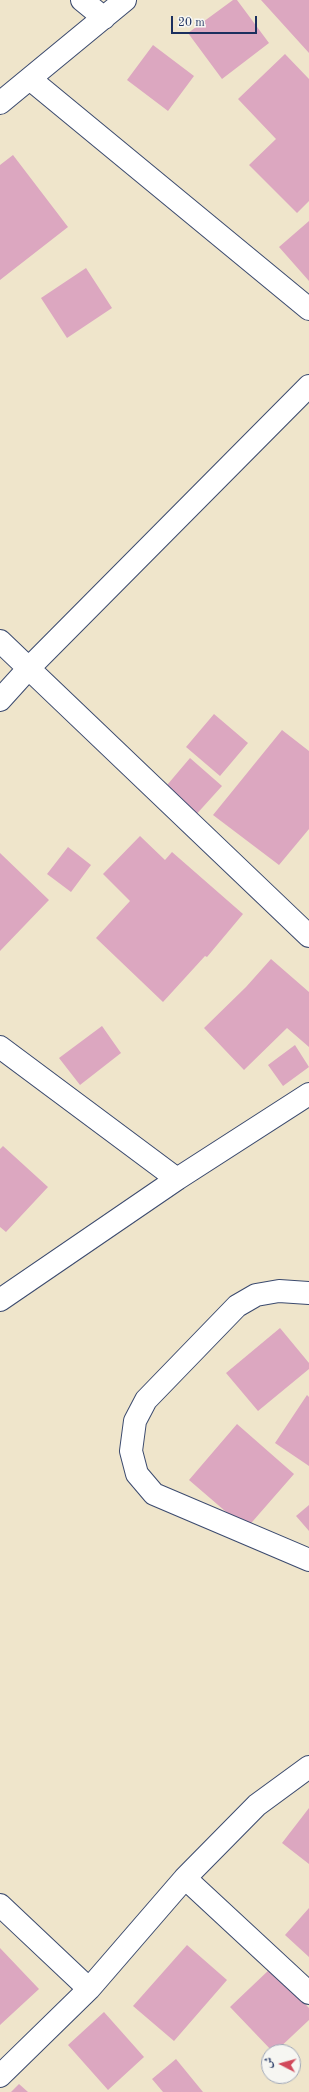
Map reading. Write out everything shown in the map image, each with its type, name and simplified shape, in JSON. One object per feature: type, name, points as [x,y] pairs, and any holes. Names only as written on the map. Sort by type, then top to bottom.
[{"type":"street","points":[[82,0],[104,18]]},
{"type":"street","points":[[0,103],[125,0]]},
{"type":"street","points":[[30,79],[309,309]]},
{"type":"street","points":[[0,700],[309,386]]},
{"type":"street","points":[[0,641],[28,670],[149,782],[309,936]]},
{"type":"street","points":[[0,1046],[177,1179]]},
{"type":"street","points":[[0,1300],[177,1179],[309,1094]]},
{"type":"street","points":[[309,1293],[279,1290],[256,1295],[237,1306],[146,1400],[135,1421],[131,1451],[137,1474],[154,1494],[309,1560]]},
{"type":"street","points":[[0,2076],[89,1989],[185,1878],[257,1805],[309,1767]]},
{"type":"street","points":[[185,1878],[309,1993]]},
{"type":"street","points":[[0,1904],[89,1989]]},
{"type":"building","points":[[233,0],[237,0],[269,43],[222,79],[188,33]]},
{"type":"building","points":[[261,0],[309,0],[309,53]]},
{"type":"building","points":[[153,45],[194,76],[168,111],[127,80]]},
{"type":"building","points":[[285,54],[309,79],[309,201],[297,213],[249,165],[276,139],[238,99]]},
{"type":"building","points":[[13,155],[68,227],[0,280],[0,165]]},
{"type":"building","points":[[309,221],[309,281],[279,247]]},
{"type":"building","points":[[86,268],[112,308],[67,338],[41,298]]},
{"type":"building","points":[[214,714],[248,743],[220,776],[186,747]]},
{"type":"building","points":[[282,730],[309,751],[309,829],[279,865],[213,815]]},
{"type":"building","points":[[190,758],[222,786],[193,818],[162,791]]},
{"type":"building","points":[[140,836],[165,860],[172,852],[243,914],[207,957],[205,956],[163,1002],[96,938],[130,901],[103,874]]},
{"type":"building","points":[[68,847],[91,865],[71,892],[47,874]]},
{"type":"building","points":[[0,853],[49,900],[0,951]]},
{"type":"building","points":[[271,959],[309,992],[309,1047],[287,1028],[244,1070],[204,1028],[246,987]]},
{"type":"building","points":[[102,1026],[121,1053],[80,1085],[59,1058]]},
{"type":"building","points":[[295,1045],[309,1067],[283,1086],[268,1065]]},
{"type":"building","points":[[3,1146],[48,1187],[6,1232],[0,1227],[0,1149]]},
{"type":"building","points":[[280,1328],[309,1363],[309,1369],[258,1411],[226,1373]]},
{"type":"building","points":[[307,1395],[309,1397],[309,1466],[275,1443]]},
{"type":"building","points":[[237,1424],[294,1474],[246,1529],[189,1480]]},
{"type":"building","points":[[309,1505],[309,1531],[296,1516]]},
{"type":"building","points":[[309,1808],[309,1864],[282,1843]]},
{"type":"building","points":[[309,1908],[309,1957],[285,1935]]},
{"type":"building","points":[[187,1945],[227,1980],[174,2041],[133,2006]]},
{"type":"building","points":[[0,1948],[39,1989],[0,2025]]},
{"type":"building","points":[[271,1968],[309,2008],[309,2020],[284,2044],[265,2044],[230,2007]]},
{"type":"building","points":[[104,2012],[144,2057],[108,2090],[68,2045]]},
{"type":"building","points":[[176,2059],[203,2092],[163,2092],[152,2079]]},
{"type":"building","points":[[19,2084],[28,2092],[11,2092]]}]
